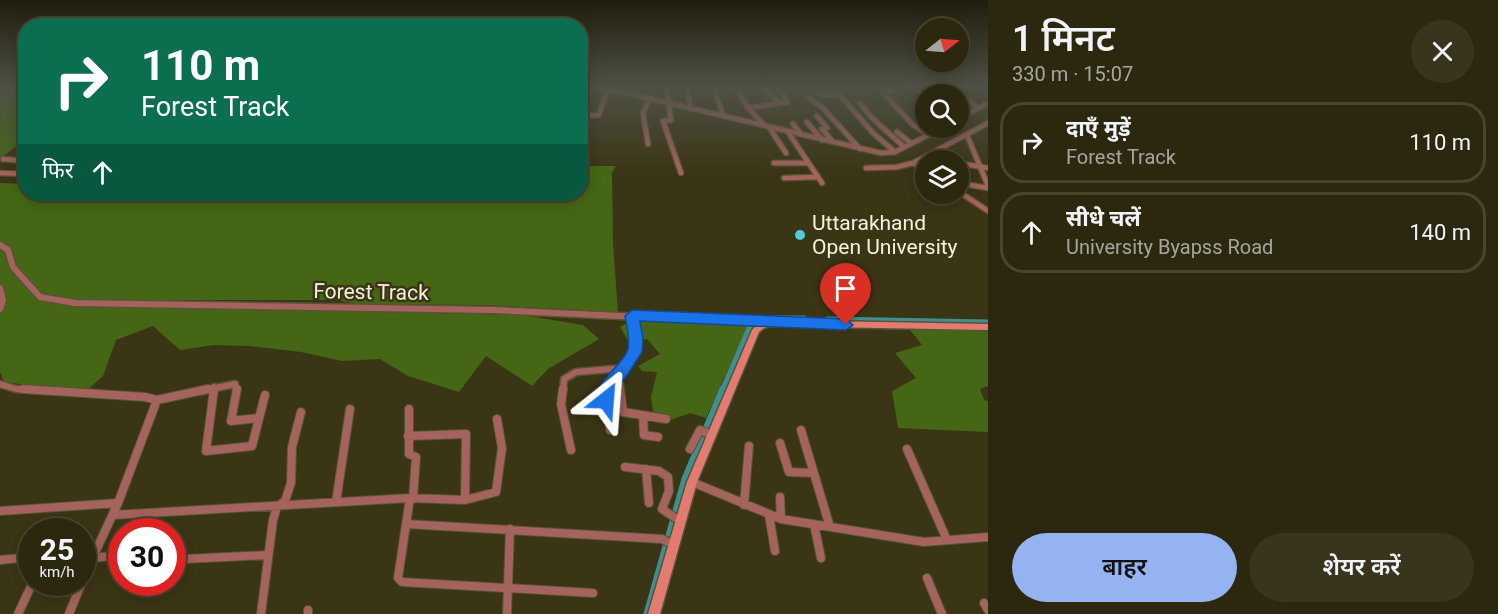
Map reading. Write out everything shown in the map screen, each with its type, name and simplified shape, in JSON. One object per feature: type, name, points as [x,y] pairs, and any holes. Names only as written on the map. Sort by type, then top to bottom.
[{"type":"main road","points":[[654,614],[676,519],[692,482],[708,433],[756,330],[770,323],[988,327]]},
{"type":"street","points":[[643,116],[648,144]]},
{"type":"street","points":[[670,116],[671,120],[663,121],[667,140],[672,144],[681,172]]},
{"type":"street","points":[[723,116],[881,153],[895,152],[920,138]]},
{"type":"street","points":[[756,116],[767,126],[786,153]]},
{"type":"street","points":[[817,116],[827,128],[822,129],[833,142]]},
{"type":"street","points":[[830,116],[860,148]]},
{"type":"street","points":[[858,116],[873,133],[895,152]]},
{"type":"street","points":[[870,116],[904,147]]},
{"type":"street","points":[[807,123],[822,140]]},
{"type":"street","points":[[969,134],[988,123]]},
{"type":"street","points":[[793,124],[801,134]]},
{"type":"street","points":[[788,132],[822,183]]},
{"type":"street","points":[[897,132],[911,143]]},
{"type":"street","points":[[938,150],[961,138]]},
{"type":"street","points":[[968,138],[988,187],[969,184]]},
{"type":"street","points":[[3,159],[18,160]]},
{"type":"street","points":[[774,163],[808,163]]},
{"type":"street","points":[[866,168],[897,167],[913,163]]},
{"type":"street","points":[[969,164],[988,168]]},
{"type":"street","points":[[0,173],[18,174]]},
{"type":"street","points":[[784,178],[818,177]]},
{"type":"street","points":[[969,198],[988,211]]},
{"type":"street","name":"Forest Track","points":[[0,244],[8,250],[13,267],[40,297],[75,303],[492,310],[770,323]]},
{"type":"street","points":[[0,288],[3,300],[0,309]]},
{"type":"street","points":[[610,430],[606,400],[607,386],[619,376],[635,352],[636,338],[632,316]]},
{"type":"street","points":[[571,450],[561,404],[564,379],[576,372],[624,368]]},
{"type":"street","points":[[619,376],[623,412],[666,419]]},
{"type":"street","points":[[0,384],[16,389],[145,397],[157,400],[235,384],[237,388],[231,421],[259,418]]},
{"type":"street","points":[[214,387],[206,451],[252,446],[265,395]]},
{"type":"street","points":[[96,550],[118,503],[157,400]]},
{"type":"street","points":[[336,502],[350,409]]},
{"type":"street","points":[[410,409],[409,454],[416,457],[398,578],[402,582],[592,593]]},
{"type":"street","points":[[261,614],[267,555],[277,507],[285,501],[291,483],[292,447],[301,412]]},
{"type":"street","points":[[643,416],[644,435],[658,437]]},
{"type":"street","points":[[113,515],[336,502],[411,499],[465,500],[496,492],[502,448],[497,419]]},
{"type":"street","points":[[690,448],[700,430],[708,433]]},
{"type":"street","points":[[801,430],[830,527]]},
{"type":"street","points":[[408,436],[466,434],[465,500]]},
{"type":"street","points":[[780,442],[789,472],[814,473]]},
{"type":"street","points":[[744,505],[749,446]]},
{"type":"street","points":[[907,449],[946,540]]},
{"type":"street","points":[[625,467],[659,471],[668,477],[669,491],[662,509],[676,519]]},
{"type":"street","points":[[646,469],[649,503]]},
{"type":"street","points":[[692,482],[769,516],[782,519],[901,540],[924,542],[988,537]]},
{"type":"street","points":[[780,497],[782,519]]},
{"type":"street","points":[[0,511],[118,503]]},
{"type":"street","points":[[769,516],[775,551]]},
{"type":"street","points":[[406,524],[510,529],[669,542]]},
{"type":"street","points":[[814,524],[821,558]]},
{"type":"street","points":[[507,614],[510,529]]},
{"type":"street","points":[[186,559],[267,555]]},
{"type":"street","points":[[0,560],[18,558]]},
{"type":"street","points":[[927,578],[942,614]]},
{"type":"street","points":[[18,614],[26,596]]},
{"type":"street","points":[[69,614],[76,596]]},
{"type":"green space","points":[[0,116],[18,116],[18,145],[0,159]]},
{"type":"green space","points":[[588,166],[616,166],[612,173],[613,244],[618,312],[484,305],[356,304],[336,300],[134,300],[93,305],[97,308],[522,315],[583,325],[599,339],[548,369],[532,386],[486,356],[459,392],[408,376],[380,359],[342,361],[301,352],[250,346],[214,345],[180,350],[153,326],[116,340],[103,376],[85,392],[4,382],[0,372],[0,183],[18,184],[18,201],[588,201]]},
{"type":"green space","points":[[638,316],[749,324],[706,418],[690,413],[670,420],[653,411],[651,397],[657,372],[642,371],[638,366],[660,354],[647,339],[629,342],[620,327]]},
{"type":"green space","points":[[915,326],[988,331],[988,386],[980,389],[984,400],[988,401],[988,432],[898,428],[892,391],[916,378],[895,353],[922,345],[910,330]]},
{"type":"waterway","points":[[755,319],[804,319]]},
{"type":"waterway","points":[[828,320],[988,323]]},
{"type":"waterway","points":[[723,391],[752,324]]},
{"type":"waterway","points":[[648,614],[686,479],[724,389]]},
{"type":"place","name":"Uttarakhand Open University","points":[[800,235]]},
{"type":"route","points":[[606,400],[607,386],[619,376],[635,352],[636,338],[632,316],[846,325]]}]
